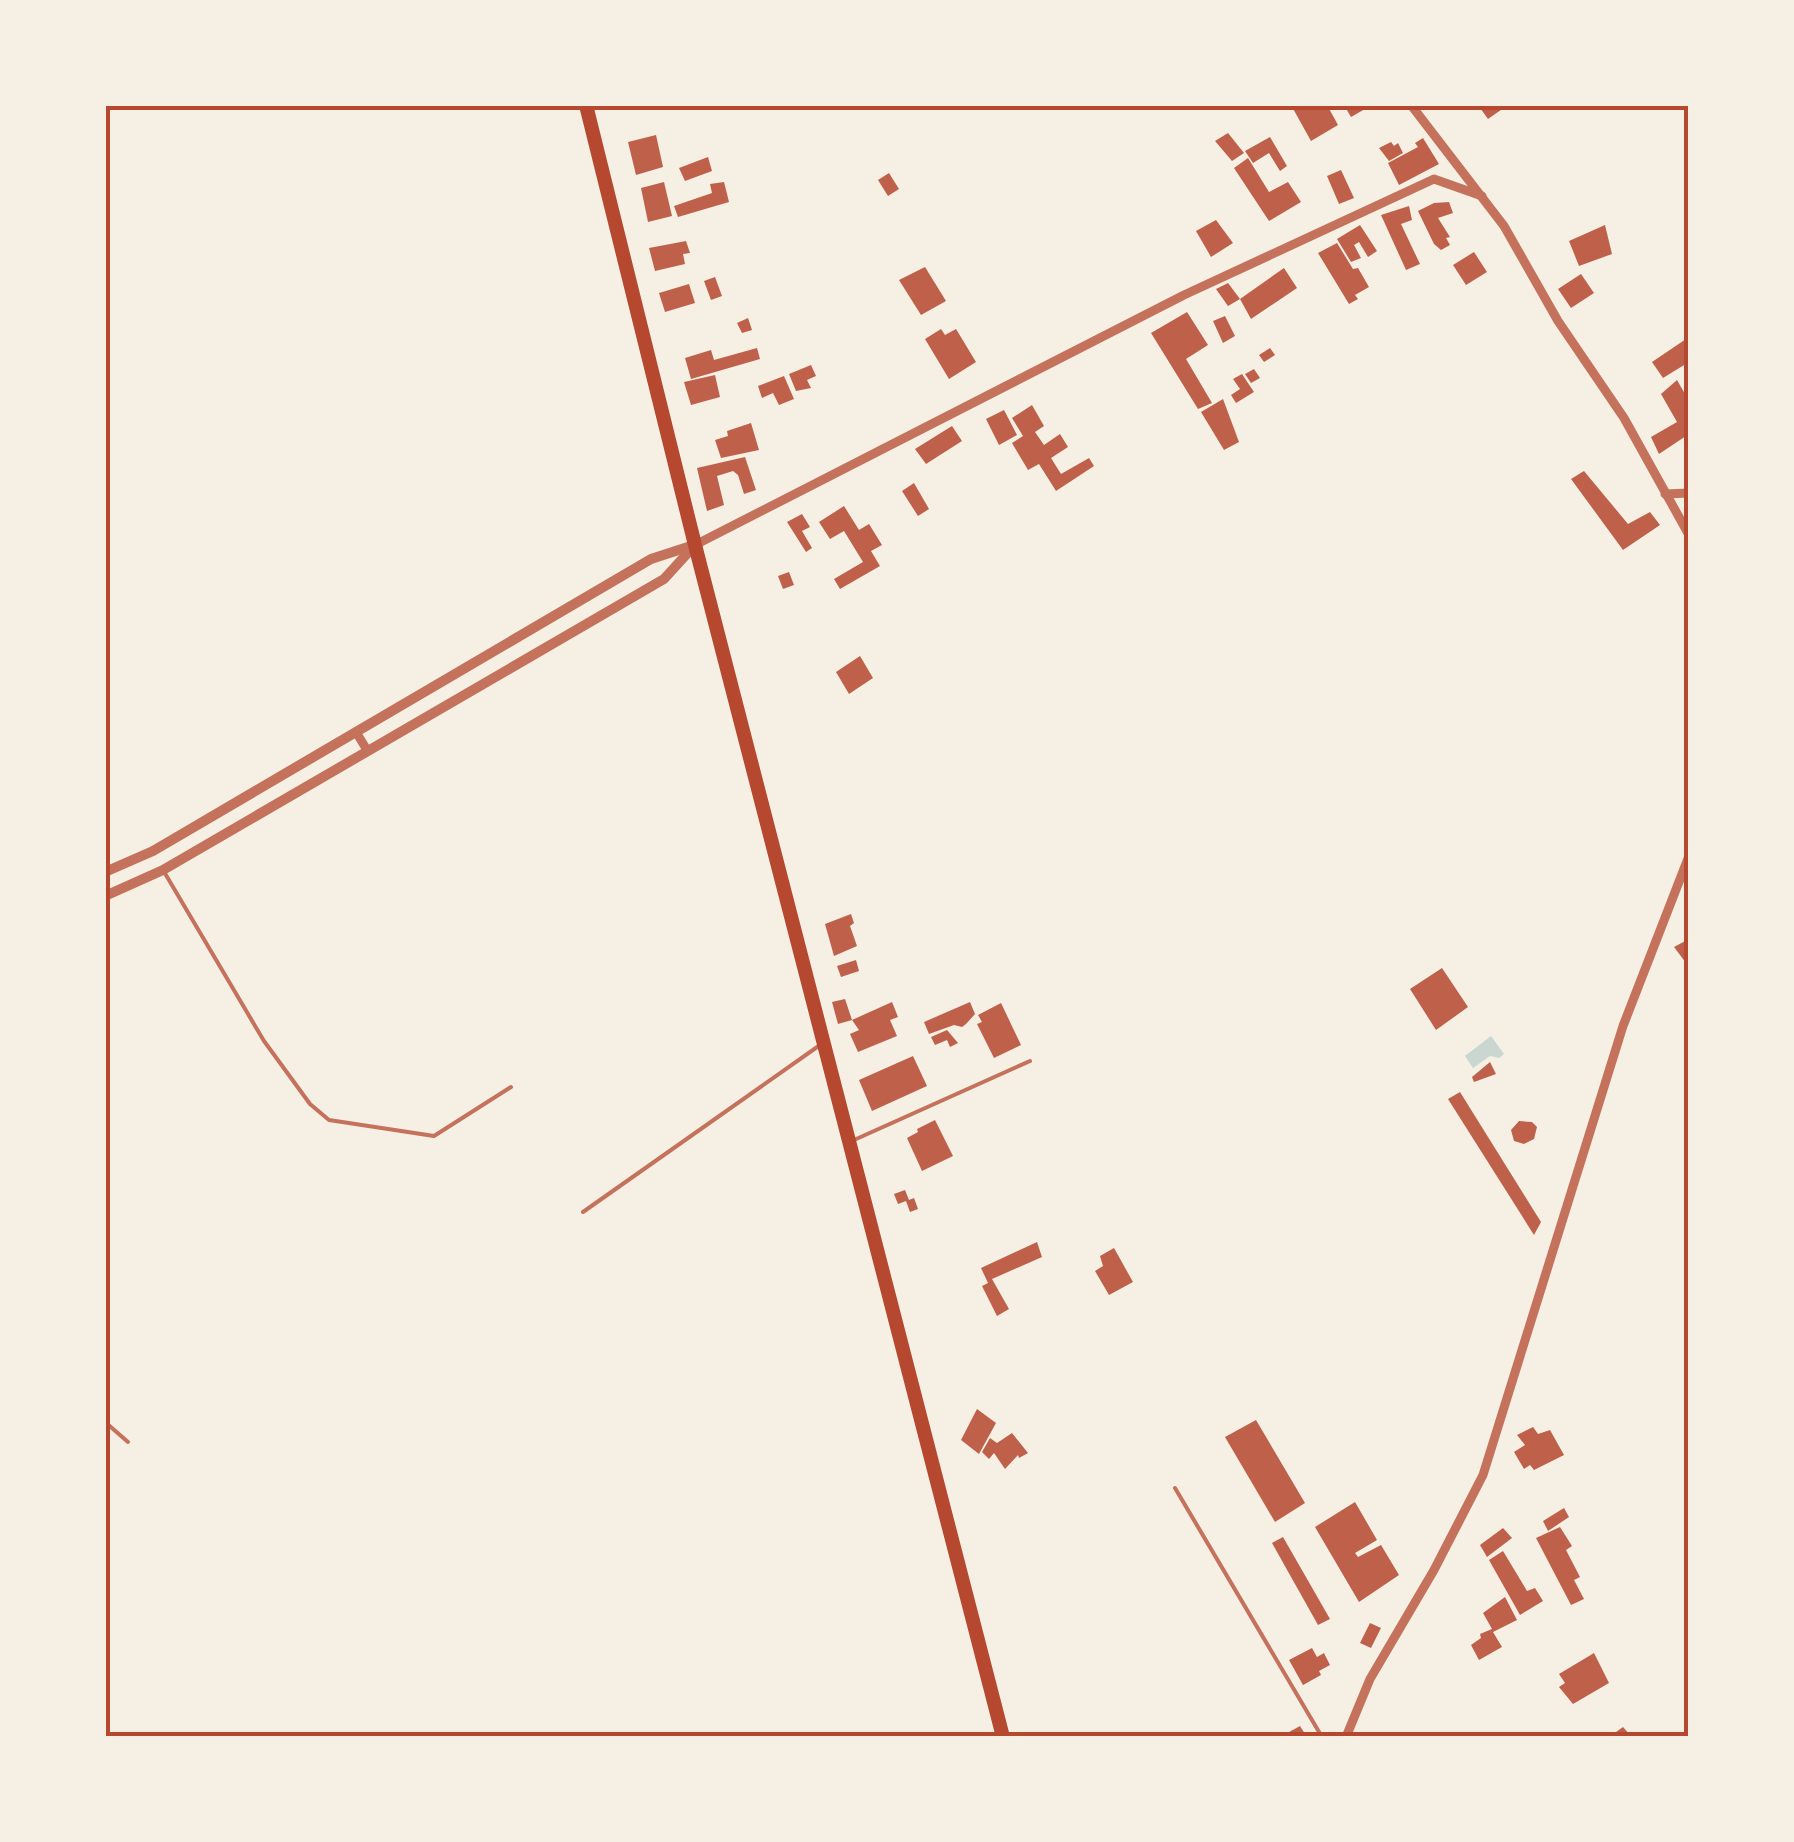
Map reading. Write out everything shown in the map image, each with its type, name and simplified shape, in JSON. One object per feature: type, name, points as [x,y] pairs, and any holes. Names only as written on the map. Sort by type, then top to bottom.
[{"type":"main road","points":[[586,105],[695,545],[1004,1737]]},
{"type":"street","points":[[1411,105],[1504,226],[1558,320],[1624,418],[1689,535]]},
{"type":"street","points":[[105,872],[153,851],[651,559],[695,545],[1184,295],[1434,178],[1482,196]]},
{"type":"street","points":[[1665,494],[1689,493]]},
{"type":"street","points":[[105,896],[163,870],[664,578],[695,545]]},
{"type":"street","points":[[356,732],[367,750]]},
{"type":"street","points":[[153,851],[163,870]]},
{"type":"street","points":[[1346,1737],[1370,1679],[1434,1570],[1483,1475],[1623,1026],[1689,856]]},
{"type":"lane","points":[[163,870],[264,1041],[310,1104],[329,1120],[434,1136],[510,1087]]},
{"type":"lane","points":[[583,1212],[824,1042]]},
{"type":"lane","points":[[850,1142],[1030,1062]]},
{"type":"lane","points":[[105,1422],[128,1442]]},
{"type":"lane","points":[[1175,1488],[1322,1737]]},
{"type":"shaded area","points":[[1491,1036],[1504,1054],[1499,1058],[1490,1056],[1473,1068],[1465,1056]]},
{"type":"building","points":[[1291,105],[1327,105],[1338,125],[1311,141]]},
{"type":"building","points":[[1344,105],[1372,105],[1351,117]]},
{"type":"building","points":[[1478,105],[1508,105],[1488,119]]},
{"type":"building","points":[[1228,133],[1244,153],[1232,161],[1215,141]]},
{"type":"building","points":[[656,135],[663,167],[636,175],[628,142]]},
{"type":"building","points":[[1270,137],[1287,166],[1280,171],[1269,153],[1253,163],[1245,151]]},
{"type":"building","points":[[1423,138],[1439,164],[1399,185],[1388,163],[1418,147],[1415,143]]},
{"type":"building","points":[[1391,142],[1394,146],[1398,143],[1403,153],[1389,161],[1379,148]]},
{"type":"building","points":[[708,157],[712,171],[685,181],[679,168]]},
{"type":"building","points":[[1248,158],[1269,192],[1288,182],[1301,202],[1269,221],[1234,168]]},
{"type":"building","points":[[1341,170],[1354,198],[1339,204],[1327,176]]},
{"type":"building","points":[[889,173],[899,189],[888,196],[878,180]]},
{"type":"building","points":[[664,182],[672,216],[648,222],[641,188]]},
{"type":"building","points":[[724,182],[729,202],[678,217],[674,206],[712,193],[710,184]]},
{"type":"building","points":[[1449,202],[1453,213],[1438,218],[1450,237],[1446,238],[1450,245],[1441,250],[1418,211],[1434,203]]},
{"type":"building","points":[[1409,206],[1412,220],[1401,224],[1420,264],[1406,270],[1381,215]]},
{"type":"building","points":[[1216,220],[1233,243],[1211,257],[1196,231]]},
{"type":"building","points":[[1360,225],[1377,251],[1368,257],[1359,242],[1354,245],[1361,258],[1351,262],[1337,239]]},
{"type":"building","points":[[1605,225],[1612,254],[1579,266],[1569,241]]},
{"type":"building","points":[[686,241],[690,253],[683,254],[685,264],[655,271],[649,248]]},
{"type":"building","points":[[1337,243],[1369,287],[1349,304],[1318,253]]},
{"type":"building","points":[[1474,252],[1487,272],[1466,285],[1453,265]]},
{"type":"building","points":[[925,267],[946,301],[921,315],[899,280]]},
{"type":"building","points":[[1284,268],[1297,288],[1251,319],[1240,299]]},
{"type":"building","points":[[1581,274],[1594,293],[1571,308],[1558,289]]},
{"type":"building","points":[[715,277],[722,296],[711,300],[704,281]]},
{"type":"building","points":[[1228,283],[1240,299],[1228,306],[1216,289]]},
{"type":"building","points":[[689,284],[695,303],[665,312],[659,293]]},
{"type":"building","points":[[1187,312],[1208,345],[1186,359],[1212,403],[1198,409],[1151,333]]},
{"type":"building","points":[[1225,316],[1235,336],[1223,343],[1213,321]]},
{"type":"building","points":[[748,318],[752,330],[742,333],[737,323]]},
{"type":"building","points":[[941,329],[945,335],[956,329],[976,362],[949,379],[925,339]]},
{"type":"building","points":[[1689,337],[1689,362],[1663,378],[1652,362]]},
{"type":"building","points":[[757,348],[760,359],[691,379],[685,358],[711,350],[714,360]]},
{"type":"building","points":[[1270,348],[1275,355],[1264,362],[1259,355]]},
{"type":"building","points":[[811,365],[816,376],[807,380],[811,388],[796,391],[789,374]]},
{"type":"building","points":[[1254,369],[1260,378],[1251,383],[1245,374]]},
{"type":"building","points":[[1242,374],[1254,392],[1236,403],[1231,395],[1240,389],[1233,379]]},
{"type":"building","points":[[715,375],[720,397],[691,405],[684,382]]},
{"type":"building","points":[[784,376],[794,399],[779,405],[773,393],[762,398],[758,386]]},
{"type":"building","points":[[1677,380],[1689,401],[1689,434],[1659,454],[1651,437],[1677,422],[1661,394]]},
{"type":"building","points":[[1223,399],[1239,442],[1224,450],[1201,412]]},
{"type":"building","points":[[1032,405],[1044,426],[1035,432],[1044,445],[1060,434],[1068,447],[1051,458],[1061,474],[1089,458],[1094,466],[1056,491],[1039,464],[1028,470],[1012,443],[1023,436],[1012,418]]},
{"type":"building","points":[[1004,410],[1017,435],[999,445],[986,419]]},
{"type":"building","points":[[751,423],[759,450],[721,458],[715,440],[728,436],[727,431]]},
{"type":"building","points":[[952,426],[962,441],[926,464],[915,449]]},
{"type":"building","points":[[745,457],[756,490],[744,494],[733,471],[717,476],[724,505],[707,511],[697,468]]},
{"type":"building","points":[[1584,471],[1628,524],[1650,512],[1660,525],[1623,550],[1571,479]]},
{"type":"building","points":[[914,483],[929,509],[918,516],[902,491]]},
{"type":"building","points":[[844,506],[859,530],[869,524],[882,545],[871,551],[880,566],[840,589],[834,579],[863,562],[844,531],[830,539],[819,522]]},
{"type":"building","points":[[802,514],[810,527],[802,531],[812,548],[806,552],[787,522]]},
{"type":"building","points":[[789,572],[794,585],[783,589],[778,576]]},
{"type":"building","points":[[860,656],[873,678],[849,694],[836,672]]},
{"type":"building","points":[[851,914],[854,923],[850,926],[857,946],[834,956],[825,924]]},
{"type":"building","points":[[1689,939],[1689,967],[1674,947]]},
{"type":"building","points":[[856,960],[859,971],[841,977],[837,966]]},
{"type":"building","points":[[1442,968],[1468,1007],[1436,1030],[1410,989]]},
{"type":"building","points":[[845,999],[852,1020],[838,1024],[832,1002]]},
{"type":"building","points":[[892,1002],[898,1017],[890,1020],[897,1036],[858,1052],[850,1034],[859,1030],[852,1020]]},
{"type":"building","points":[[970,1002],[975,1014],[966,1024],[929,1034],[924,1022]]},
{"type":"building","points":[[1001,1003],[1021,1045],[994,1058],[977,1024],[982,1022],[978,1015]]},
{"type":"building","points":[[947,1030],[958,1043],[950,1047],[947,1040],[935,1045],[931,1037]]},
{"type":"building","points":[[913,1056],[927,1086],[872,1111],[859,1080]]},
{"type":"building","points":[[1490,1062],[1496,1074],[1474,1082],[1472,1077]]},
{"type":"building","points":[[1460,1092],[1541,1222],[1534,1235],[1448,1099]]},
{"type":"building","points":[[935,1120],[953,1156],[922,1171],[907,1138]]},
{"type":"building","points":[[1519,1121],[1532,1122],[1537,1127],[1534,1139],[1524,1144],[1514,1141],[1511,1130]]},
{"type":"building","points":[[905,1190],[918,1209],[910,1212],[906,1201],[898,1204],[894,1194]]},
{"type":"building","points":[[1037,1242],[1042,1257],[992,1279],[1009,1309],[997,1316],[982,1286],[988,1283],[981,1268]]},
{"type":"building","points":[[1114,1248],[1133,1282],[1109,1295],[1095,1271],[1103,1266],[1100,1256]]},
{"type":"building","points":[[977,1409],[996,1423],[979,1454],[961,1440]]},
{"type":"building","points":[[1256,1420],[1305,1503],[1275,1522],[1225,1437]]},
{"type":"building","points":[[1533,1427],[1538,1434],[1550,1430],[1564,1455],[1534,1470],[1530,1465],[1524,1469],[1514,1452],[1525,1445],[1517,1435]]},
{"type":"building","points":[[1012,1433],[1028,1453],[1019,1458],[1018,1455],[1005,1469],[994,1453],[989,1459],[982,1452],[990,1438],[997,1443]]},
{"type":"building","points":[[1355,1502],[1377,1540],[1355,1553],[1358,1557],[1381,1545],[1399,1575],[1359,1602],[1315,1527]]},
{"type":"building","points":[[1564,1508],[1569,1517],[1548,1531],[1543,1521]]},
{"type":"building","points":[[1560,1527],[1572,1546],[1566,1550],[1580,1577],[1574,1580],[1584,1599],[1571,1605],[1536,1538]]},
{"type":"building","points":[[1503,1528],[1512,1538],[1487,1557],[1480,1545]]},
{"type":"building","points":[[1283,1537],[1330,1619],[1318,1625],[1272,1543]]},
{"type":"building","points":[[1503,1551],[1527,1591],[1535,1588],[1543,1601],[1520,1615],[1489,1560]]},
{"type":"building","points":[[1505,1597],[1517,1620],[1493,1632],[1502,1647],[1479,1660],[1471,1645],[1481,1638],[1480,1634],[1492,1629],[1483,1613]]},
{"type":"building","points":[[1370,1623],[1381,1628],[1371,1648],[1360,1643]]},
{"type":"building","points":[[1312,1648],[1317,1657],[1324,1653],[1330,1665],[1303,1685],[1289,1660]]},
{"type":"building","points":[[1594,1653],[1609,1683],[1573,1704],[1559,1687],[1565,1683],[1559,1674]]},
{"type":"building","points":[[1300,1726],[1307,1737],[1280,1737]]},
{"type":"building","points":[[1623,1727],[1630,1735],[1609,1737]]}]
